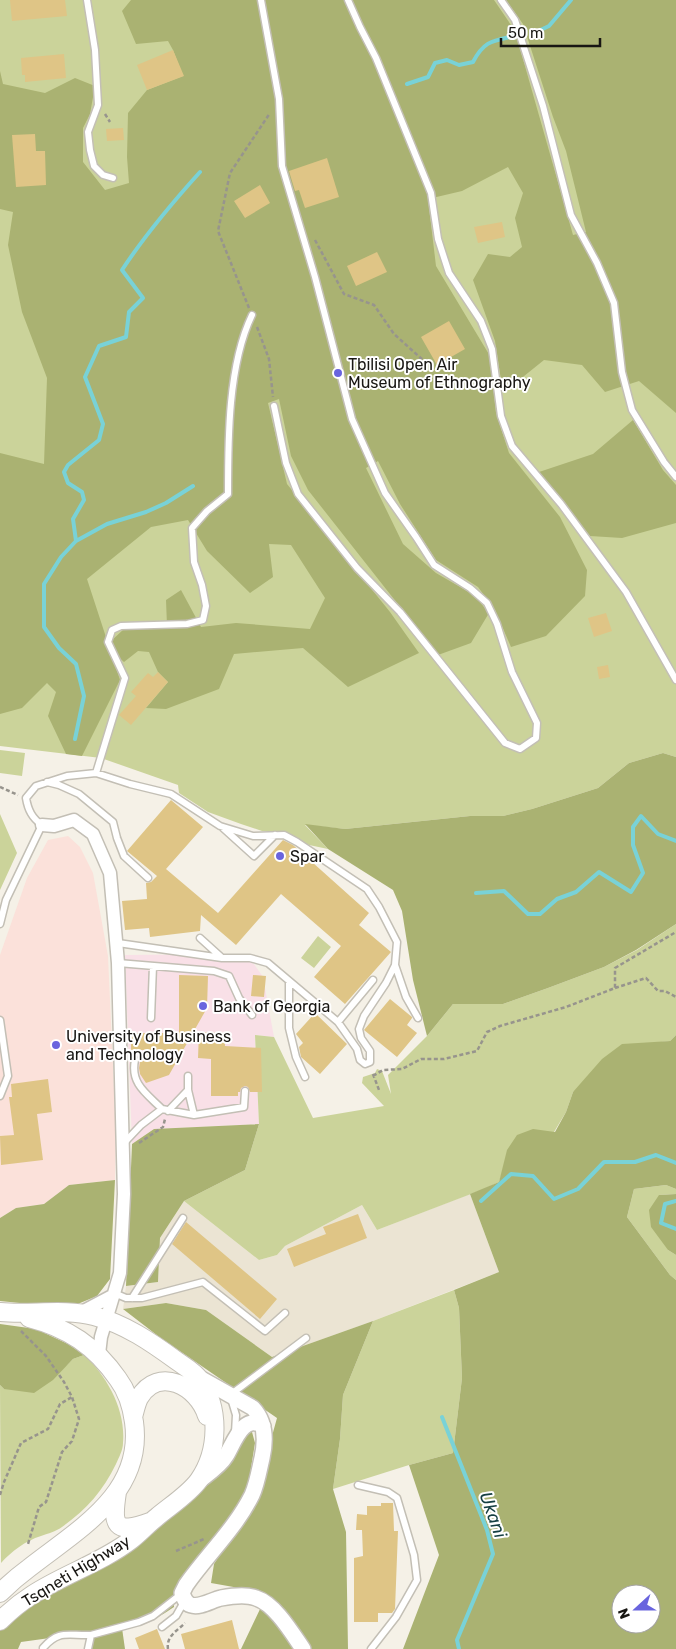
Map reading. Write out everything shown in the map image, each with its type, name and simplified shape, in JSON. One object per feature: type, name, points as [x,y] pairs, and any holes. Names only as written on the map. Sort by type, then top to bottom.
[{"type":"main road","name":"Tsqneti Highway","points":[[0,1621],[33,1594],[131,1540],[198,1481],[207,1464],[214,1438],[213,1409],[206,1389],[198,1377],[154,1344],[107,1319],[80,1313],[10,1318]]},
{"type":"main road","name":"Tsqneti Highway","points":[[0,1593],[30,1567],[76,1533],[117,1492],[133,1456],[135,1432],[133,1417],[122,1383],[99,1354],[83,1341],[55,1326],[10,1318]]},
{"type":"main road","points":[[133,1417],[136,1405],[146,1390],[158,1383],[173,1382],[181,1384],[192,1392],[200,1402],[206,1412],[214,1438]]},
{"type":"main road","points":[[117,1492],[114,1513],[118,1524],[123,1528],[129,1528],[152,1520]]},
{"type":"street","points":[[42,825],[54,826],[74,820],[93,834],[110,873],[118,943],[129,1145],[124,1194],[120,1272],[101,1337],[99,1354]]},
{"type":"street","points":[[80,1313],[114,1294]]},
{"type":"street","points":[[198,1377],[253,1408],[258,1413],[265,1434],[264,1448],[255,1487],[242,1513],[222,1541],[191,1578],[184,1597],[190,1605],[197,1606],[220,1598],[255,1597],[266,1602],[303,1649]]},
{"type":"street","points":[[198,1481],[226,1456],[235,1437],[243,1428],[258,1422],[263,1426]]},
{"type":"lane","points":[[87,0],[95,50],[98,104],[88,132],[90,150],[94,166],[103,175],[114,178]]},
{"type":"lane","points":[[261,0],[279,99],[282,166],[315,276],[352,419],[385,493],[434,565],[470,588],[487,603],[497,624],[512,672],[537,723],[536,738],[520,750],[505,743],[400,612],[358,568],[298,494],[286,463],[274,406]]},
{"type":"lane","points":[[348,0],[376,58],[431,193],[438,239],[449,272],[480,321],[492,349],[501,416],[512,446],[561,504],[626,592],[676,680]]},
{"type":"lane","points":[[501,0],[515,20],[543,106],[571,215],[597,264],[614,303],[622,372],[632,410],[664,462],[676,477]]},
{"type":"lane","points":[[96,773],[125,678],[108,642],[112,630],[121,626],[187,624],[203,620],[206,606],[202,585],[194,562],[192,528],[228,494],[228,441],[233,394],[240,350],[245,330],[252,315]]},
{"type":"lane","points":[[0,924],[6,900],[42,825],[34,819],[27,806],[26,798],[36,786],[47,782],[67,776],[96,773],[171,794],[220,826],[254,856],[276,834]]},
{"type":"lane","points":[[47,782],[79,794],[113,822],[124,856],[148,878]]},
{"type":"lane","points":[[118,943],[222,958],[250,958],[268,963],[338,1022],[357,1049],[360,1060],[365,1064],[370,1062],[371,1056],[361,1038],[360,1022],[386,983],[395,965],[397,942],[379,907],[367,889],[296,842],[276,834],[253,836],[220,826]]},
{"type":"lane","points":[[200,938],[222,958]]},
{"type":"lane","points":[[118,963],[214,971],[229,976],[239,998],[252,1016]]},
{"type":"lane","points":[[395,965],[406,997],[418,1018]]},
{"type":"lane","points":[[151,1018],[153,966]]},
{"type":"lane","points":[[338,1022],[373,980]]},
{"type":"lane","points":[[288,981],[289,1028],[296,1057],[305,1077]]},
{"type":"lane","points":[[0,1020],[8,1076],[0,1096]]},
{"type":"lane","points":[[135,1060],[136,1083],[165,1110],[194,1116],[244,1107],[246,1091]]},
{"type":"lane","points":[[188,1076],[188,1090],[194,1116]]},
{"type":"lane","points":[[129,1145],[141,1125],[165,1110],[188,1090]]},
{"type":"lane","points":[[132,1298],[183,1218]]},
{"type":"lane","points":[[114,1294],[126,1298],[142,1298],[203,1282],[266,1330],[285,1313]]},
{"type":"lane","points":[[235,1437],[236,1416],[230,1395],[306,1338]]},
{"type":"lane","points":[[358,1486],[388,1492],[397,1498],[414,1555],[417,1580],[396,1617],[371,1649]]},
{"type":"lane","points":[[162,1627],[176,1616],[184,1597]]},
{"type":"lane","points":[[43,1648],[56,1635],[91,1635],[139,1622],[153,1616],[184,1597]]},
{"type":"lane","points":[[88,1649],[91,1635]]},
{"type":"path","points":[[274,406],[269,359],[218,231],[230,173],[279,99]]},
{"type":"path","points":[[312,234],[344,294],[374,305],[394,334],[424,361]]},
{"type":"path","points":[[0,787],[26,798]]},
{"type":"path","points":[[616,988],[615,968],[676,932]]},
{"type":"path","points":[[373,1076],[383,1070],[402,1069],[421,1059],[444,1059],[477,1051],[488,1032],[494,1029],[566,1007],[646,978],[658,991],[665,991],[676,997]]},
{"type":"path","points":[[368,1064],[380,1090]]},
{"type":"path","points":[[129,1145],[163,1127],[165,1110]]},
{"type":"path","points":[[10,1318],[46,1356],[72,1397],[79,1419],[72,1441],[62,1452],[46,1502],[39,1507],[28,1544]]},
{"type":"path","points":[[0,1495],[21,1443],[48,1429],[60,1404],[72,1397]]},
{"type":"path","points":[[176,1551],[212,1537],[222,1541]]},
{"type":"path","points":[[168,1649],[167,1643],[172,1634],[184,1624],[186,1619]]},
{"type":"shaded area","name":"University of Business and Technology","points":[[68,836],[80,847],[93,873],[108,956],[116,1133],[115,1180],[69,1185],[44,1204],[16,1208],[0,1218],[0,955],[27,878],[48,840]]},
{"type":"shaded area","points":[[233,954],[254,964],[263,977],[274,1037],[255,1035],[259,1124],[154,1129],[132,1144],[125,955]]},
{"type":"shaded area","points":[[470,1194],[499,1272],[373,1321],[272,1357],[206,1310],[166,1303],[123,1309],[126,1286],[158,1282],[160,1238],[184,1201],[259,1260],[277,1255],[285,1246],[362,1205],[377,1230]]},
{"type":"green space","name":"Tbilisi Open Air Museum of Ethnography","points":[[0,0],[676,0],[676,757],[663,753],[629,763],[598,788],[503,816],[470,816],[345,829],[305,825],[328,849],[309,845],[286,832],[262,831],[208,812],[179,793],[178,785],[101,758],[0,746]]},
{"type":"green space","name":"Tbilisi Open Air Museum of Ethnography","points":[[131,0],[494,0],[515,31],[573,235],[586,232],[566,151],[523,24],[506,0],[676,0],[676,413],[639,381],[605,392],[582,365],[544,360],[503,393],[495,341],[473,280],[488,254],[510,257],[522,247],[515,218],[523,193],[508,167],[462,191],[428,199],[436,266],[490,356],[496,413],[509,453],[560,517],[587,570],[585,596],[546,636],[511,647],[495,610],[478,587],[436,560],[400,504],[378,461],[366,468],[403,544],[436,573],[474,595],[489,613],[471,643],[438,655],[308,490],[291,456],[279,399],[268,403],[287,484],[390,612],[419,653],[348,687],[303,648],[234,654],[219,689],[166,709],[146,708],[168,682],[158,672],[149,652],[138,651],[124,662],[116,655],[111,641],[124,629],[167,626],[166,600],[181,590],[201,627],[236,623],[310,629],[325,598],[291,545],[269,544],[273,577],[250,593],[207,551],[188,520],[151,527],[87,579],[120,680],[82,756],[66,754],[48,716],[56,692],[47,683],[22,708],[0,714],[0,453],[44,464],[47,378],[22,312],[8,245],[13,212],[0,209],[0,71],[3,84],[45,93],[75,78],[95,86],[90,114],[83,128],[83,162],[105,190],[129,183],[127,157],[128,113],[147,90],[183,76],[168,41],[136,44],[122,11]]},
{"type":"green space","points":[[633,420],[663,470],[676,485],[676,523],[622,538],[590,536],[539,472],[593,454]]},
{"type":"green space","points":[[0,750],[25,753],[22,776],[0,773]]},
{"type":"green space","points":[[663,753],[676,757],[676,924],[636,950],[604,967],[548,988],[503,1004],[453,1004],[427,1036],[413,980],[402,911],[393,890],[328,849],[305,824],[345,829],[470,816],[503,816],[598,788],[629,763]]},
{"type":"green space","points":[[0,814],[17,853],[0,890]]},
{"type":"green space","points":[[676,924],[676,1035],[670,1041],[652,1043],[573,1092],[566,1112],[554,1132],[504,1167],[499,1182],[377,1230],[362,1205],[285,1246],[277,1255],[259,1260],[184,1201],[245,1170],[259,1124],[255,1035],[274,1037],[313,1118],[384,1106],[362,1083],[363,1077],[375,1073],[377,1069],[382,1071],[391,1094],[388,1075],[427,1036],[453,1004],[503,1004],[548,988],[604,967],[637,950]]},
{"type":"green space","points":[[318,936],[331,947],[314,968],[301,958]]},
{"type":"green space","points":[[676,1035],[676,1189],[666,1185],[634,1189],[627,1217],[670,1275],[676,1280],[676,1649],[403,1649],[439,1555],[409,1465],[453,1453],[462,1378],[459,1308],[454,1290],[499,1272],[470,1194],[499,1182],[507,1150],[517,1135],[533,1129],[555,1132],[566,1112],[573,1092],[602,1059],[622,1044],[670,1041]]},
{"type":"green space","points":[[259,1124],[245,1170],[184,1201],[160,1238],[158,1282],[126,1286],[132,1144],[154,1129]]},
{"type":"green space","points":[[115,1180],[110,1279],[97,1296],[68,1308],[0,1301],[0,1218],[16,1208],[44,1204],[69,1185]]},
{"type":"green space","points":[[666,1185],[676,1189],[676,1194],[659,1195],[668,1250],[676,1255],[676,1280],[670,1275],[627,1217],[634,1189]]},
{"type":"green space","points":[[676,1194],[676,1255],[668,1250],[651,1227],[649,1210],[659,1195]]},
{"type":"green space","points":[[454,1290],[459,1308],[462,1378],[453,1453],[333,1489],[340,1439],[343,1395],[373,1321]]},
{"type":"green space","points":[[166,1303],[206,1310],[272,1357],[373,1321],[343,1395],[340,1439],[333,1489],[346,1532],[348,1649],[310,1649],[292,1623],[261,1592],[211,1583],[214,1564],[254,1501],[277,1418],[158,1336],[123,1309]]},
{"type":"green space","points":[[0,1324],[36,1329],[68,1344],[84,1355],[73,1359],[53,1380],[34,1393],[4,1389],[0,1385]]},
{"type":"green space","points":[[84,1355],[107,1383],[118,1406],[123,1431],[121,1454],[105,1483],[79,1514],[57,1530],[24,1544],[1,1563],[0,1385],[4,1389],[67,1365],[73,1359]]},
{"type":"green space","points":[[247,1424],[252,1432],[255,1443],[247,1493],[174,1594],[174,1607],[149,1621],[122,1628],[125,1649],[90,1649],[86,1633],[21,1642],[18,1649],[0,1649],[0,1631],[11,1615],[110,1560],[155,1530],[191,1495]]},
{"type":"green space","points":[[261,1607],[277,1620],[298,1649],[241,1649]]},
{"type":"building","points":[[10,0],[65,0],[67,16],[12,21]]},
{"type":"building","points":[[173,50],[184,76],[147,90],[137,65]]},
{"type":"building","points":[[64,54],[66,78],[25,82],[25,75],[22,75],[21,58]]},
{"type":"building","points":[[123,128],[124,140],[107,141],[106,129]]},
{"type":"building","points":[[35,134],[36,151],[45,151],[46,185],[16,187],[12,135]]},
{"type":"building","points":[[327,158],[339,197],[305,208],[299,190],[295,191],[289,171]]},
{"type":"building","points":[[260,185],[270,203],[245,218],[234,201]]},
{"type":"building","points":[[502,222],[505,237],[478,243],[474,227]]},
{"type":"building","points":[[377,252],[387,272],[356,286],[347,266]]},
{"type":"building","points":[[449,321],[465,349],[437,365],[421,337]]},
{"type":"building","points":[[606,613],[612,631],[594,637],[588,618]]},
{"type":"building","points":[[608,665],[610,677],[599,679],[597,667]]},
{"type":"building","points":[[158,672],[168,682],[131,725],[119,715],[136,696],[131,692],[148,673],[153,677]]},
{"type":"building","points":[[171,800],[203,827],[166,869],[218,913],[283,840],[293,845],[369,913],[359,925],[391,952],[345,1004],[314,977],[341,946],[281,894],[236,945],[201,915],[200,931],[150,937],[149,928],[125,930],[122,901],[147,899],[146,883],[151,882],[157,876],[127,851]]},
{"type":"building","points":[[179,975],[208,976],[207,1008],[169,1075],[146,1083],[140,1074],[139,1068],[140,1062],[148,1050],[131,1050],[131,1033],[179,1033]]},
{"type":"building","points":[[253,975],[266,976],[264,997],[251,996]]},
{"type":"building","points":[[390,999],[412,1017],[407,1025],[417,1033],[397,1057],[364,1030]]},
{"type":"building","points":[[315,1013],[347,1044],[320,1074],[301,1057],[299,1047],[303,1043],[296,1034]]},
{"type":"building","points":[[199,1032],[225,1033],[225,1046],[261,1048],[262,1092],[250,1092],[248,1087],[245,1086],[238,1092],[238,1096],[211,1096],[211,1059],[198,1058]]},
{"type":"building","points":[[48,1079],[52,1112],[37,1114],[43,1160],[1,1165],[0,1136],[14,1135],[9,1097],[12,1097],[11,1084]]},
{"type":"building","points":[[358,1214],[367,1238],[294,1267],[287,1249],[326,1234],[323,1227]]},
{"type":"building","points":[[186,1222],[277,1299],[260,1319],[172,1244]]},
{"type":"building","points":[[381,1503],[393,1503],[394,1531],[398,1531],[395,1609],[392,1613],[378,1613],[378,1622],[354,1622],[354,1558],[363,1556],[362,1530],[356,1530],[357,1514],[367,1515],[367,1506],[381,1506]]},
{"type":"building","points":[[232,1620],[239,1649],[185,1649],[181,1634]]},
{"type":"building","points":[[157,1629],[165,1649],[139,1649],[135,1638]]},
{"type":"waterway","points":[[534,33],[549,26],[571,0]]},
{"type":"waterway","points":[[407,84],[428,77],[435,63],[447,60],[459,65],[473,62],[481,50],[489,43],[514,36]]},
{"type":"waterway","points":[[75,739],[84,696],[76,664],[59,648],[44,627],[44,584],[61,557],[76,541],[73,519],[84,500],[82,492],[68,483],[64,472],[68,465],[99,440],[103,424],[85,377],[99,346],[126,337],[129,312],[143,298],[122,270],[159,220],[200,172]]},
{"type":"waterway","points":[[76,541],[107,524],[146,512],[166,503],[193,486]]},
{"type":"waterway","points":[[476,893],[504,891],[528,914],[540,914],[557,899],[576,892],[599,872],[631,892],[643,873],[633,845],[633,827],[641,816],[658,834],[676,841]]},
{"type":"waterway","points":[[481,1201],[511,1174],[533,1176],[554,1199],[578,1189],[604,1162],[635,1162],[656,1155],[676,1163]]},
{"type":"waterway","points":[[676,1201],[665,1204],[661,1223],[676,1229]]},
{"type":"waterway","name":"Ukani","points":[[442,1417],[487,1530],[493,1554],[457,1640],[459,1649]]},
{"type":"place","name":"Tbilisi Open Air Museum of Ethnography","points":[[338,373]]},
{"type":"place","name":"Spar","points":[[280,856]]},
{"type":"place","name":"Bank of Georgia","points":[[203,1006]]},
{"type":"place","name":"University of Business and Technology","points":[[56,1045]]}]
